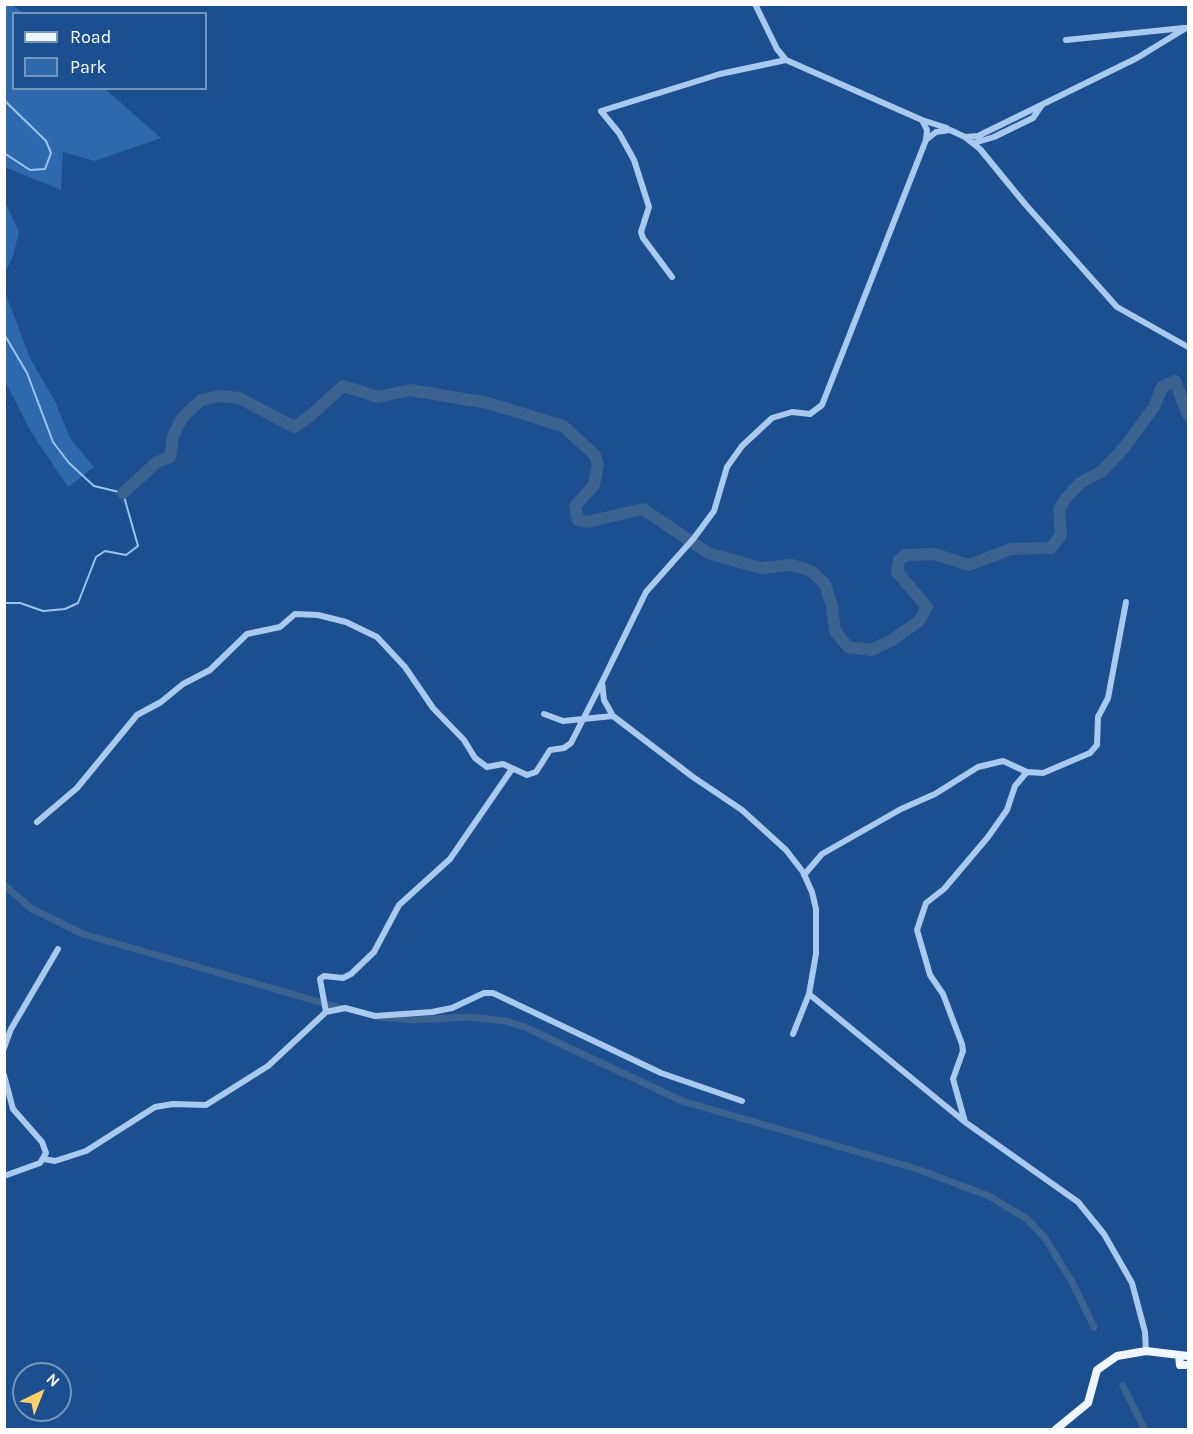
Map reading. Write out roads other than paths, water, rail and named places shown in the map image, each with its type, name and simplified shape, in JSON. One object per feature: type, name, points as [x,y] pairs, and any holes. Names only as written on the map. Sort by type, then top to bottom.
[{"type":"main road","points":[[1055,1430],[1088,1403],[1095,1375],[1103,1364],[1127,1353],[1146,1351],[1184,1360]]},
{"type":"street","points":[[755,4],[777,49],[786,60],[966,137],[1117,307],[1188,347]]},
{"type":"street","points":[[1066,40],[1187,28]]},
{"type":"street","points":[[966,137],[978,136],[1042,105],[1137,58],[1187,28]]},
{"type":"street","points":[[672,277],[643,238],[641,232],[650,207],[634,160],[619,133],[601,111],[720,74],[786,60]]},
{"type":"street","points":[[973,143],[994,137],[1033,118],[1042,105]]},
{"type":"street","points":[[37,822],[84,781],[137,716],[161,702],[183,684],[210,670],[247,634],[280,627],[299,614],[332,618],[368,630],[384,643],[405,667],[429,704],[464,740],[475,759],[487,767],[503,764],[527,775],[536,772],[550,750],[564,748],[571,743],[640,601],[714,511],[727,467],[742,446],[765,422],[792,412],[810,414],[822,405],[926,140],[927,130],[922,120]]},
{"type":"street","points":[[926,140],[936,132],[950,130]]},
{"type":"street","points":[[804,875],[822,855],[978,767],[1003,761],[1027,772],[1042,773],[1090,753],[1096,745],[1098,717],[1108,698],[1126,602]]},
{"type":"street","points":[[602,682],[604,700],[613,716],[693,777],[742,810],[786,850],[804,875],[812,891],[817,926],[816,954],[808,994],[793,1034]]},
{"type":"street","points":[[544,714],[563,721],[613,716]]},
{"type":"street","points":[[326,1012],[320,979],[324,976],[343,978],[374,952],[399,905],[450,859],[512,769]]},
{"type":"street","points":[[965,1122],[953,1079],[963,1050],[962,1044],[943,994],[930,975],[917,930],[926,903],[944,890],[988,837],[1007,810],[1015,786],[1027,772]]},
{"type":"street","points":[[4,1048],[11,1029],[58,949]]},
{"type":"street","points":[[44,1159],[55,1161],[86,1151],[155,1107],[173,1104],[206,1105],[268,1066],[326,1012],[345,1008],[375,1017],[432,1012],[452,1008],[484,993],[493,993],[661,1073],[741,1101]]},
{"type":"street","points":[[808,994],[965,1122],[1051,1181],[1090,1214],[1125,1267],[1132,1282],[1145,1332],[1146,1351]]},
{"type":"street","points":[[4,1075],[11,1104],[42,1142],[46,1153],[40,1163],[4,1176]]},
{"type":"waterway","points":[[4,100],[46,141],[51,153],[45,169],[30,170],[4,153]]},
{"type":"waterway","points":[[4,334],[27,373],[53,442],[69,463],[94,486],[123,493],[138,546],[126,555],[105,551],[96,557],[78,603],[65,609],[43,611],[20,603],[4,603]]},
{"type":"waterway","points":[[123,493],[157,462],[170,457],[173,436],[182,418],[201,400],[220,396],[239,398],[294,427],[309,417],[343,386],[378,397],[410,390],[488,403],[563,426],[595,455],[598,465],[594,485],[575,506],[578,520],[587,522],[643,509],[708,553],[761,568],[792,565],[811,571],[825,584],[832,606],[835,631],[848,647],[871,650],[892,640],[919,621],[927,607],[897,572],[899,560],[906,555],[934,554],[969,565],[1011,549],[1051,548],[1061,535],[1059,510],[1066,498],[1080,483],[1101,472],[1123,449],[1154,407],[1162,387],[1175,381],[1188,415]]},
{"type":"waterway","points":[[4,885],[32,909],[83,934],[344,1009]]},
{"type":"waterway","points":[[378,1017],[415,1020],[468,1017],[506,1021],[527,1028],[682,1101],[917,1169],[989,1196],[1027,1219],[1045,1238],[1072,1282],[1094,1327]]},
{"type":"waterway","points":[[1123,1386],[1145,1430]]}]
